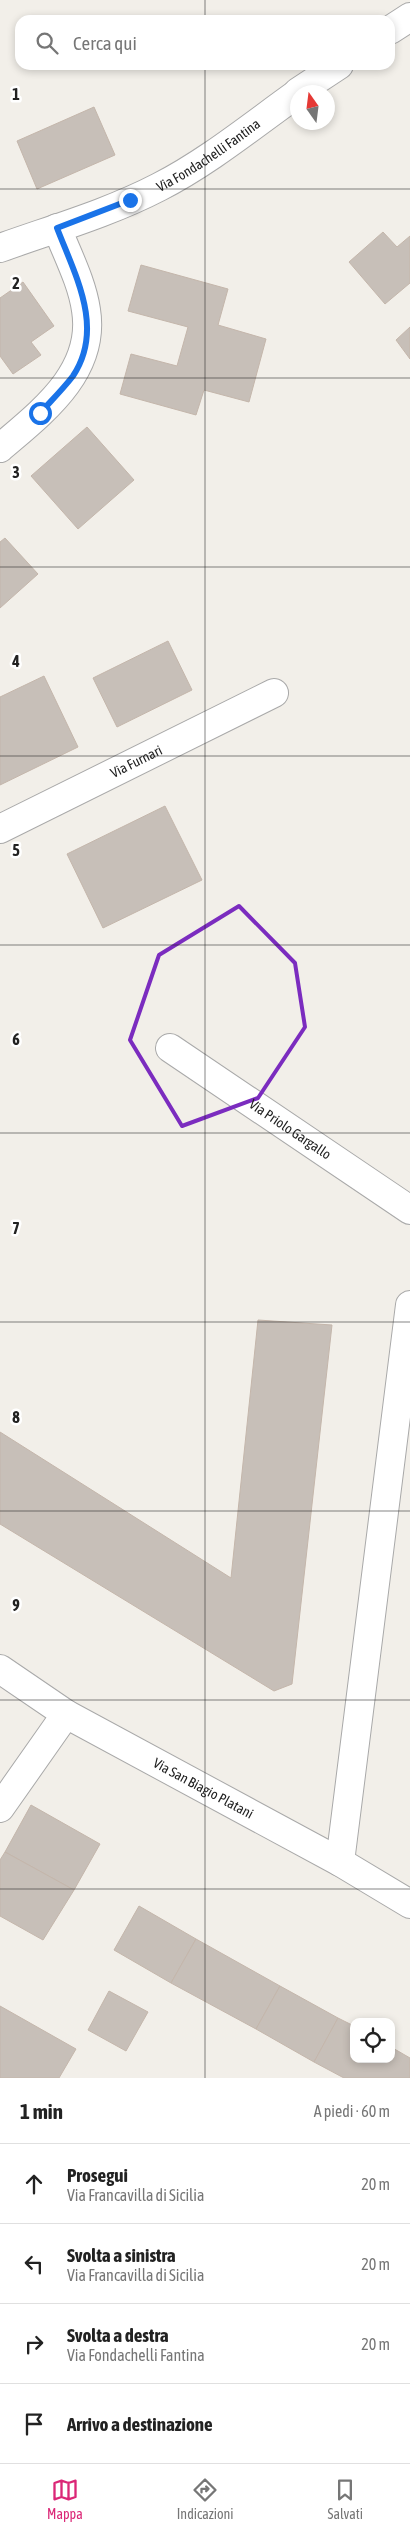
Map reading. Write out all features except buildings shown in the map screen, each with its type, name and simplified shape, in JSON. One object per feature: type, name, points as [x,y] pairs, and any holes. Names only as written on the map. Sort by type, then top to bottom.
[{"type":"street","points":[[395,27],[410,17]]},
{"type":"street","name":"Via Fondachelli Fantina","points":[[309,85],[331,70]]},
{"type":"street","name":"Via Fondachelli Fantina","points":[[0,248],[57,228],[159,187],[196,165],[290,99]]},
{"type":"street","points":[[0,448],[40,413],[63,388],[80,363],[85,350],[88,324],[84,298],[57,228]]},
{"type":"street","name":"Via Furnari","points":[[0,829],[274,693]]},
{"type":"street","name":"Via Priolo Gargallo","points":[[170,1048],[410,1210]]},
{"type":"street","points":[[340,1862],[410,1306]]},
{"type":"street","name":"Via San Biagio Platani","points":[[0,1669],[66,1714],[340,1862],[410,1904]]},
{"type":"street","points":[[0,1808],[66,1714]]},
{"type":"highlighted area","points":[[239,906],[295,963],[305,1027],[258,1098],[182,1126],[130,1040],[159,955]]},
{"type":"route","points":[[40,413],[73,376],[80,363],[88,337],[87,311],[84,298],[57,228],[130,200]]}]
